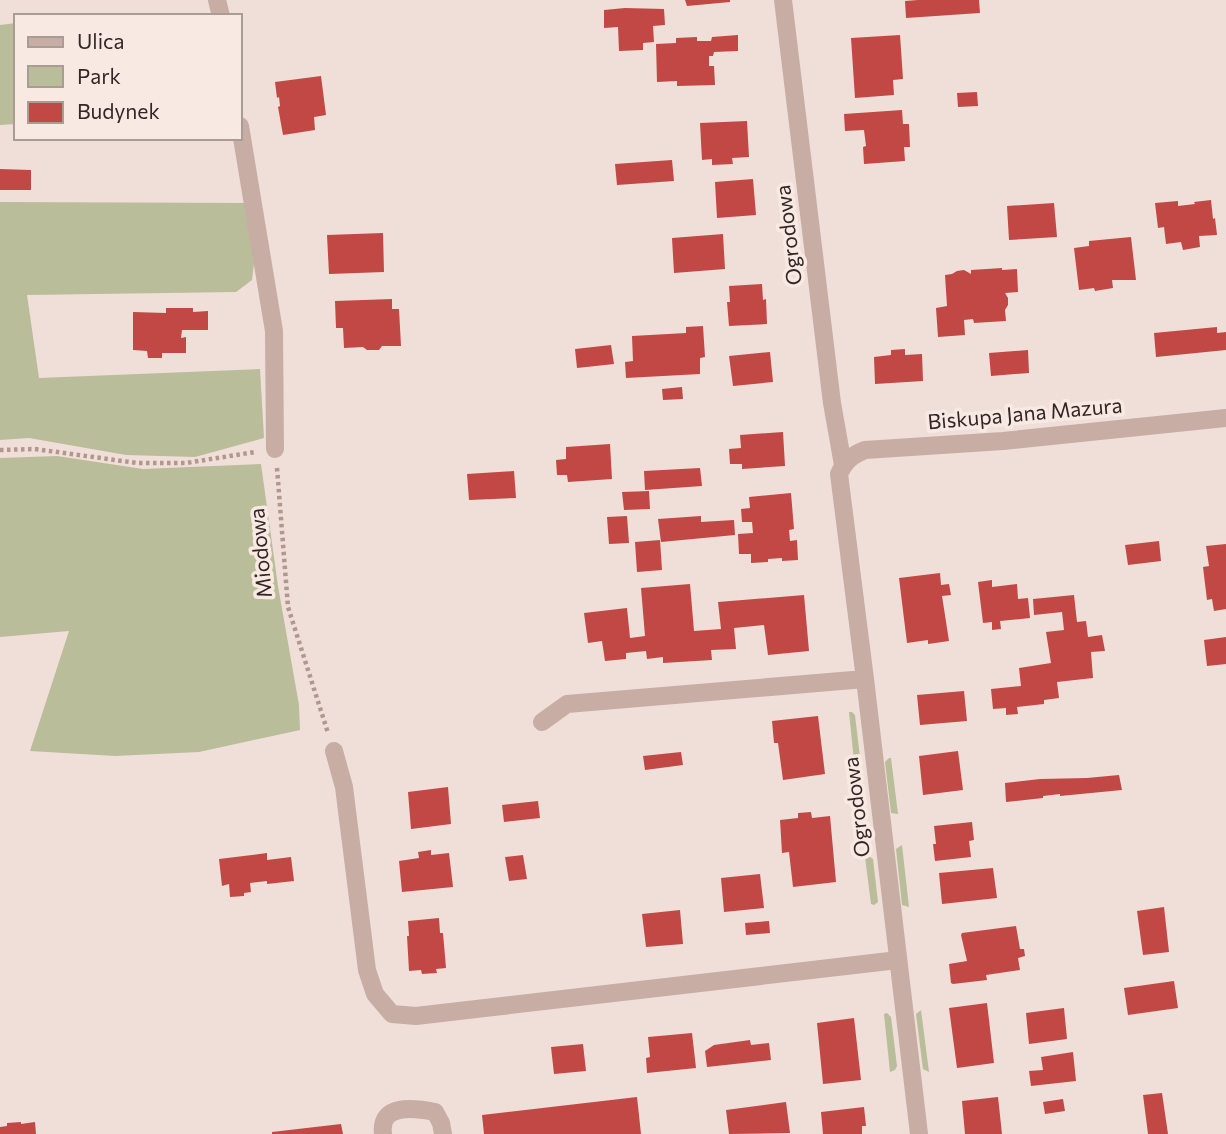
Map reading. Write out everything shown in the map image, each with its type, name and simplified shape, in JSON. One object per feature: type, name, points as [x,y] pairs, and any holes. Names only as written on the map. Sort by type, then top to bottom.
[{"type":"street","name":"Ogrodowa","points":[[783,0],[919,1134]]},
{"type":"street","points":[[242,137],[274,331],[275,449]]},
{"type":"street","name":"Biskupa Jana Mazura","points":[[841,470],[852,455],[865,450],[1003,441],[1226,418]]},
{"type":"street","points":[[542,723],[567,704],[865,679]]},
{"type":"street","points":[[334,751],[344,787],[367,970],[375,994],[392,1014],[416,1016],[898,960]]},
{"type":"street","points":[[383,1134],[382,1125],[394,1111],[418,1109],[435,1112],[443,1134]]},
{"type":"path","points":[[0,450],[35,449],[137,463],[186,463],[275,449]]},
{"type":"path","name":"Miodowa","points":[[275,449],[289,607],[334,751]]},
{"type":"green space","points":[[14,23],[14,124],[0,125],[0,25]]},
{"type":"green space","points":[[0,202],[248,203],[255,255],[252,280],[236,292],[27,295],[39,378],[260,369],[264,438],[195,457],[126,455],[29,438],[0,440]]},
{"type":"green space","points":[[57,456],[143,469],[261,464],[278,586],[299,705],[300,730],[199,752],[115,756],[30,751],[69,631],[0,637],[0,458]]},
{"type":"green space","points":[[849,712],[855,715],[861,766],[855,771]]},
{"type":"green space","points":[[889,758],[898,814],[891,813],[885,762]]},
{"type":"green space","points":[[902,845],[909,907],[902,905],[896,849]]},
{"type":"green space","points":[[865,857],[873,859],[878,902],[874,905],[871,904]]},
{"type":"green space","points":[[921,1010],[929,1072],[923,1069],[916,1014]]},
{"type":"green space","points":[[887,1013],[891,1017],[897,1066],[890,1072],[884,1014]]},
{"type":"building","points":[[685,0],[730,0],[730,2],[687,6]]},
{"type":"building","points":[[979,0],[980,13],[906,18],[905,1]]},
{"type":"building","points":[[664,9],[665,25],[653,26],[654,42],[643,43],[643,50],[619,51],[618,27],[604,28],[604,10]]},
{"type":"building","points":[[738,35],[738,51],[714,52],[713,56],[709,56],[709,66],[714,66],[715,85],[677,86],[677,81],[657,82],[656,44],[676,43],[676,38],[697,37],[697,41],[711,41],[712,37]]},
{"type":"building","points":[[900,35],[903,79],[893,80],[894,95],[855,98],[851,38]]},
{"type":"building","points":[[321,76],[326,115],[314,117],[315,130],[283,135],[275,82]]},
{"type":"building","points":[[977,92],[978,106],[958,107],[957,93]]},
{"type":"building","points":[[902,110],[903,124],[909,124],[910,147],[904,147],[905,161],[864,164],[864,130],[845,131],[844,114]]},
{"type":"building","points":[[747,121],[749,157],[732,158],[733,164],[712,165],[712,159],[702,160],[700,123]]},
{"type":"building","points":[[672,160],[674,181],[617,185],[615,164]]},
{"type":"building","points":[[0,169],[31,170],[31,190],[0,190]]},
{"type":"building","points":[[753,179],[756,215],[717,218],[715,182]]},
{"type":"building","points":[[1211,200],[1217,235],[1199,236],[1200,247],[1183,250],[1181,242],[1166,244],[1164,227],[1158,228],[1155,203],[1178,201],[1178,206]]},
{"type":"building","points":[[1054,203],[1057,237],[1009,240],[1007,206]]},
{"type":"building","points":[[383,233],[384,272],[329,274],[327,235]]},
{"type":"building","points":[[723,234],[725,269],[674,273],[672,238]]},
{"type":"building","points":[[1131,237],[1136,280],[1112,280],[1113,288],[1079,290],[1074,248],[1089,246],[1089,241]]},
{"type":"building","points":[[1017,269],[1018,292],[1005,293],[1008,298],[1006,321],[974,323],[973,319],[964,320],[965,335],[938,337],[936,308],[947,306],[945,275],[964,270],[971,274],[971,270]]},
{"type":"building","points":[[762,284],[763,300],[766,299],[767,324],[729,326],[729,286]]},
{"type":"building","points":[[392,299],[392,309],[399,309],[401,346],[382,346],[379,350],[344,348],[343,328],[336,328],[335,301]]},
{"type":"building","points":[[166,308],[208,311],[208,330],[182,330],[181,338],[186,337],[186,353],[162,353],[162,358],[148,358],[147,351],[133,350],[133,312],[166,313]]},
{"type":"building","points":[[703,326],[705,357],[700,358],[700,374],[626,378],[625,362],[633,361],[632,336],[686,333],[686,327]]},
{"type":"building","points":[[1217,327],[1217,333],[1226,332],[1226,350],[1156,357],[1154,333]]},
{"type":"building","points":[[611,345],[614,364],[577,368],[575,349]]},
{"type":"building","points":[[905,349],[905,355],[922,354],[923,381],[875,384],[874,357],[891,355],[891,350]]},
{"type":"building","points":[[1028,350],[1029,373],[991,376],[989,353]]},
{"type":"building","points":[[770,352],[773,382],[733,386],[729,356]]},
{"type":"building","points":[[682,387],[683,399],[663,400],[662,389]]},
{"type":"building","points":[[783,432],[785,466],[742,469],[742,464],[730,464],[729,449],[741,448],[740,435]]},
{"type":"building","points":[[610,444],[612,479],[568,482],[567,475],[557,475],[556,460],[566,459],[566,447]]},
{"type":"building","points":[[700,468],[702,486],[645,490],[644,471]]},
{"type":"building","points":[[514,471],[516,498],[469,500],[467,474]]},
{"type":"building","points":[[649,491],[650,509],[624,510],[622,492]]},
{"type":"building","points":[[791,493],[794,529],[789,530],[790,541],[797,540],[798,560],[782,561],[782,558],[751,563],[751,554],[739,554],[738,534],[753,533],[752,522],[742,522],[741,509],[750,508],[749,497]]},
{"type":"building","points":[[627,516],[629,543],[609,544],[607,517]]},
{"type":"building","points":[[701,516],[701,522],[734,520],[735,535],[661,542],[658,519]]},
{"type":"building","points":[[660,540],[662,570],[637,572],[635,542]]},
{"type":"building","points":[[1159,541],[1161,561],[1128,565],[1125,545]]},
{"type":"building","points":[[1226,544],[1226,609],[1214,611],[1212,599],[1207,600],[1203,567],[1209,566],[1206,546]]},
{"type":"building","points":[[940,573],[941,585],[949,584],[951,595],[942,596],[949,641],[907,643],[899,578]]},
{"type":"building","points":[[992,580],[992,587],[1017,584],[1018,599],[1028,598],[1030,618],[1000,621],[1001,629],[992,630],[992,622],[983,623],[978,582]]},
{"type":"building","points":[[690,584],[694,631],[721,629],[718,602],[804,595],[809,651],[768,655],[764,625],[734,628],[736,649],[711,650],[712,660],[663,663],[663,657],[647,659],[646,651],[626,653],[626,659],[605,661],[602,641],[588,643],[584,613],[627,608],[630,638],[645,636],[641,588]]},
{"type":"building","points":[[1074,595],[1077,622],[1086,621],[1088,637],[1102,635],[1105,651],[1091,652],[1093,678],[1057,682],[1059,698],[1044,700],[1044,704],[1017,707],[1018,714],[1006,715],[1006,708],[993,709],[991,689],[1021,686],[1019,668],[1051,663],[1046,632],[1064,630],[1062,612],[1034,615],[1033,599]]},
{"type":"building","points":[[1226,637],[1226,664],[1207,666],[1204,640]]},
{"type":"building","points":[[964,691],[967,721],[920,725],[917,695]]},
{"type":"building","points":[[818,716],[825,774],[783,780],[772,721]]},
{"type":"building","points":[[958,751],[963,790],[923,795],[919,756]]},
{"type":"building","points":[[681,752],[683,765],[645,770],[643,756]]},
{"type":"building","points":[[1119,775],[1122,790],[1060,794],[1006,802],[1005,783]]},
{"type":"building","points":[[448,787],[451,824],[411,829],[408,792]]},
{"type":"building","points":[[538,801],[540,818],[504,822],[502,805]]},
{"type":"building","points":[[811,812],[812,818],[830,816],[836,882],[793,887],[789,852],[782,853],[780,820],[798,818],[798,813]]},
{"type":"building","points":[[972,822],[974,840],[969,841],[971,857],[935,861],[934,826]]},
{"type":"building","points":[[431,850],[431,855],[449,853],[453,887],[402,892],[399,861],[419,858],[418,852]]},
{"type":"building","points":[[267,853],[267,860],[291,857],[294,881],[250,883],[251,892],[244,893],[244,896],[230,897],[229,884],[222,886],[219,859]]},
{"type":"building","points":[[523,855],[527,879],[509,881],[505,857]]},
{"type":"building","points":[[993,868],[997,898],[942,904],[939,873]]},
{"type":"building","points":[[760,874],[764,908],[724,912],[721,878]]},
{"type":"building","points":[[1164,907],[1169,952],[1143,955],[1137,911]]},
{"type":"building","points":[[680,910],[683,944],[646,947],[642,914]]},
{"type":"building","points":[[439,918],[446,968],[436,969],[437,973],[409,971],[408,921]]},
{"type":"building","points":[[769,921],[770,933],[746,935],[745,923]]},
{"type":"building","points":[[1016,926],[1020,949],[1024,949],[1025,956],[1018,958],[1020,970],[986,975],[987,980],[951,983],[949,964],[967,961],[962,933]]},
{"type":"building","points":[[1174,981],[1178,1008],[1128,1015],[1124,988]]},
{"type":"building","points":[[987,1003],[994,1063],[957,1068],[949,1008]]},
{"type":"building","points":[[1064,1008],[1067,1039],[1029,1044],[1026,1013]]},
{"type":"building","points":[[854,1018],[861,1080],[823,1084],[817,1023]]},
{"type":"building","points":[[692,1033],[696,1068],[647,1073],[646,1058],[650,1057],[648,1037]]},
{"type":"building","points":[[750,1040],[751,1045],[769,1043],[771,1060],[707,1067],[705,1051],[714,1045]]},
{"type":"building","points":[[583,1044],[586,1071],[554,1074],[551,1047]]},
{"type":"building","points":[[1073,1052],[1076,1081],[1031,1086],[1029,1071],[1043,1070],[1041,1057]]},
{"type":"building","points":[[1162,1093],[1168,1134],[1148,1134],[1143,1095]]},
{"type":"building","points":[[637,1097],[641,1134],[484,1134],[482,1115]]},
{"type":"building","points":[[998,1097],[1002,1134],[965,1134],[962,1101]]},
{"type":"building","points":[[1063,1099],[1065,1111],[1045,1114],[1043,1102]]},
{"type":"building","points":[[786,1102],[790,1133],[729,1134],[726,1110]]},
{"type":"building","points":[[864,1107],[866,1126],[862,1126],[862,1134],[823,1134],[821,1112]]},
{"type":"building","points":[[35,1122],[36,1134],[0,1134],[0,1127],[7,1126],[7,1123]]},
{"type":"building","points":[[341,1124],[343,1134],[272,1134],[272,1132]]}]
